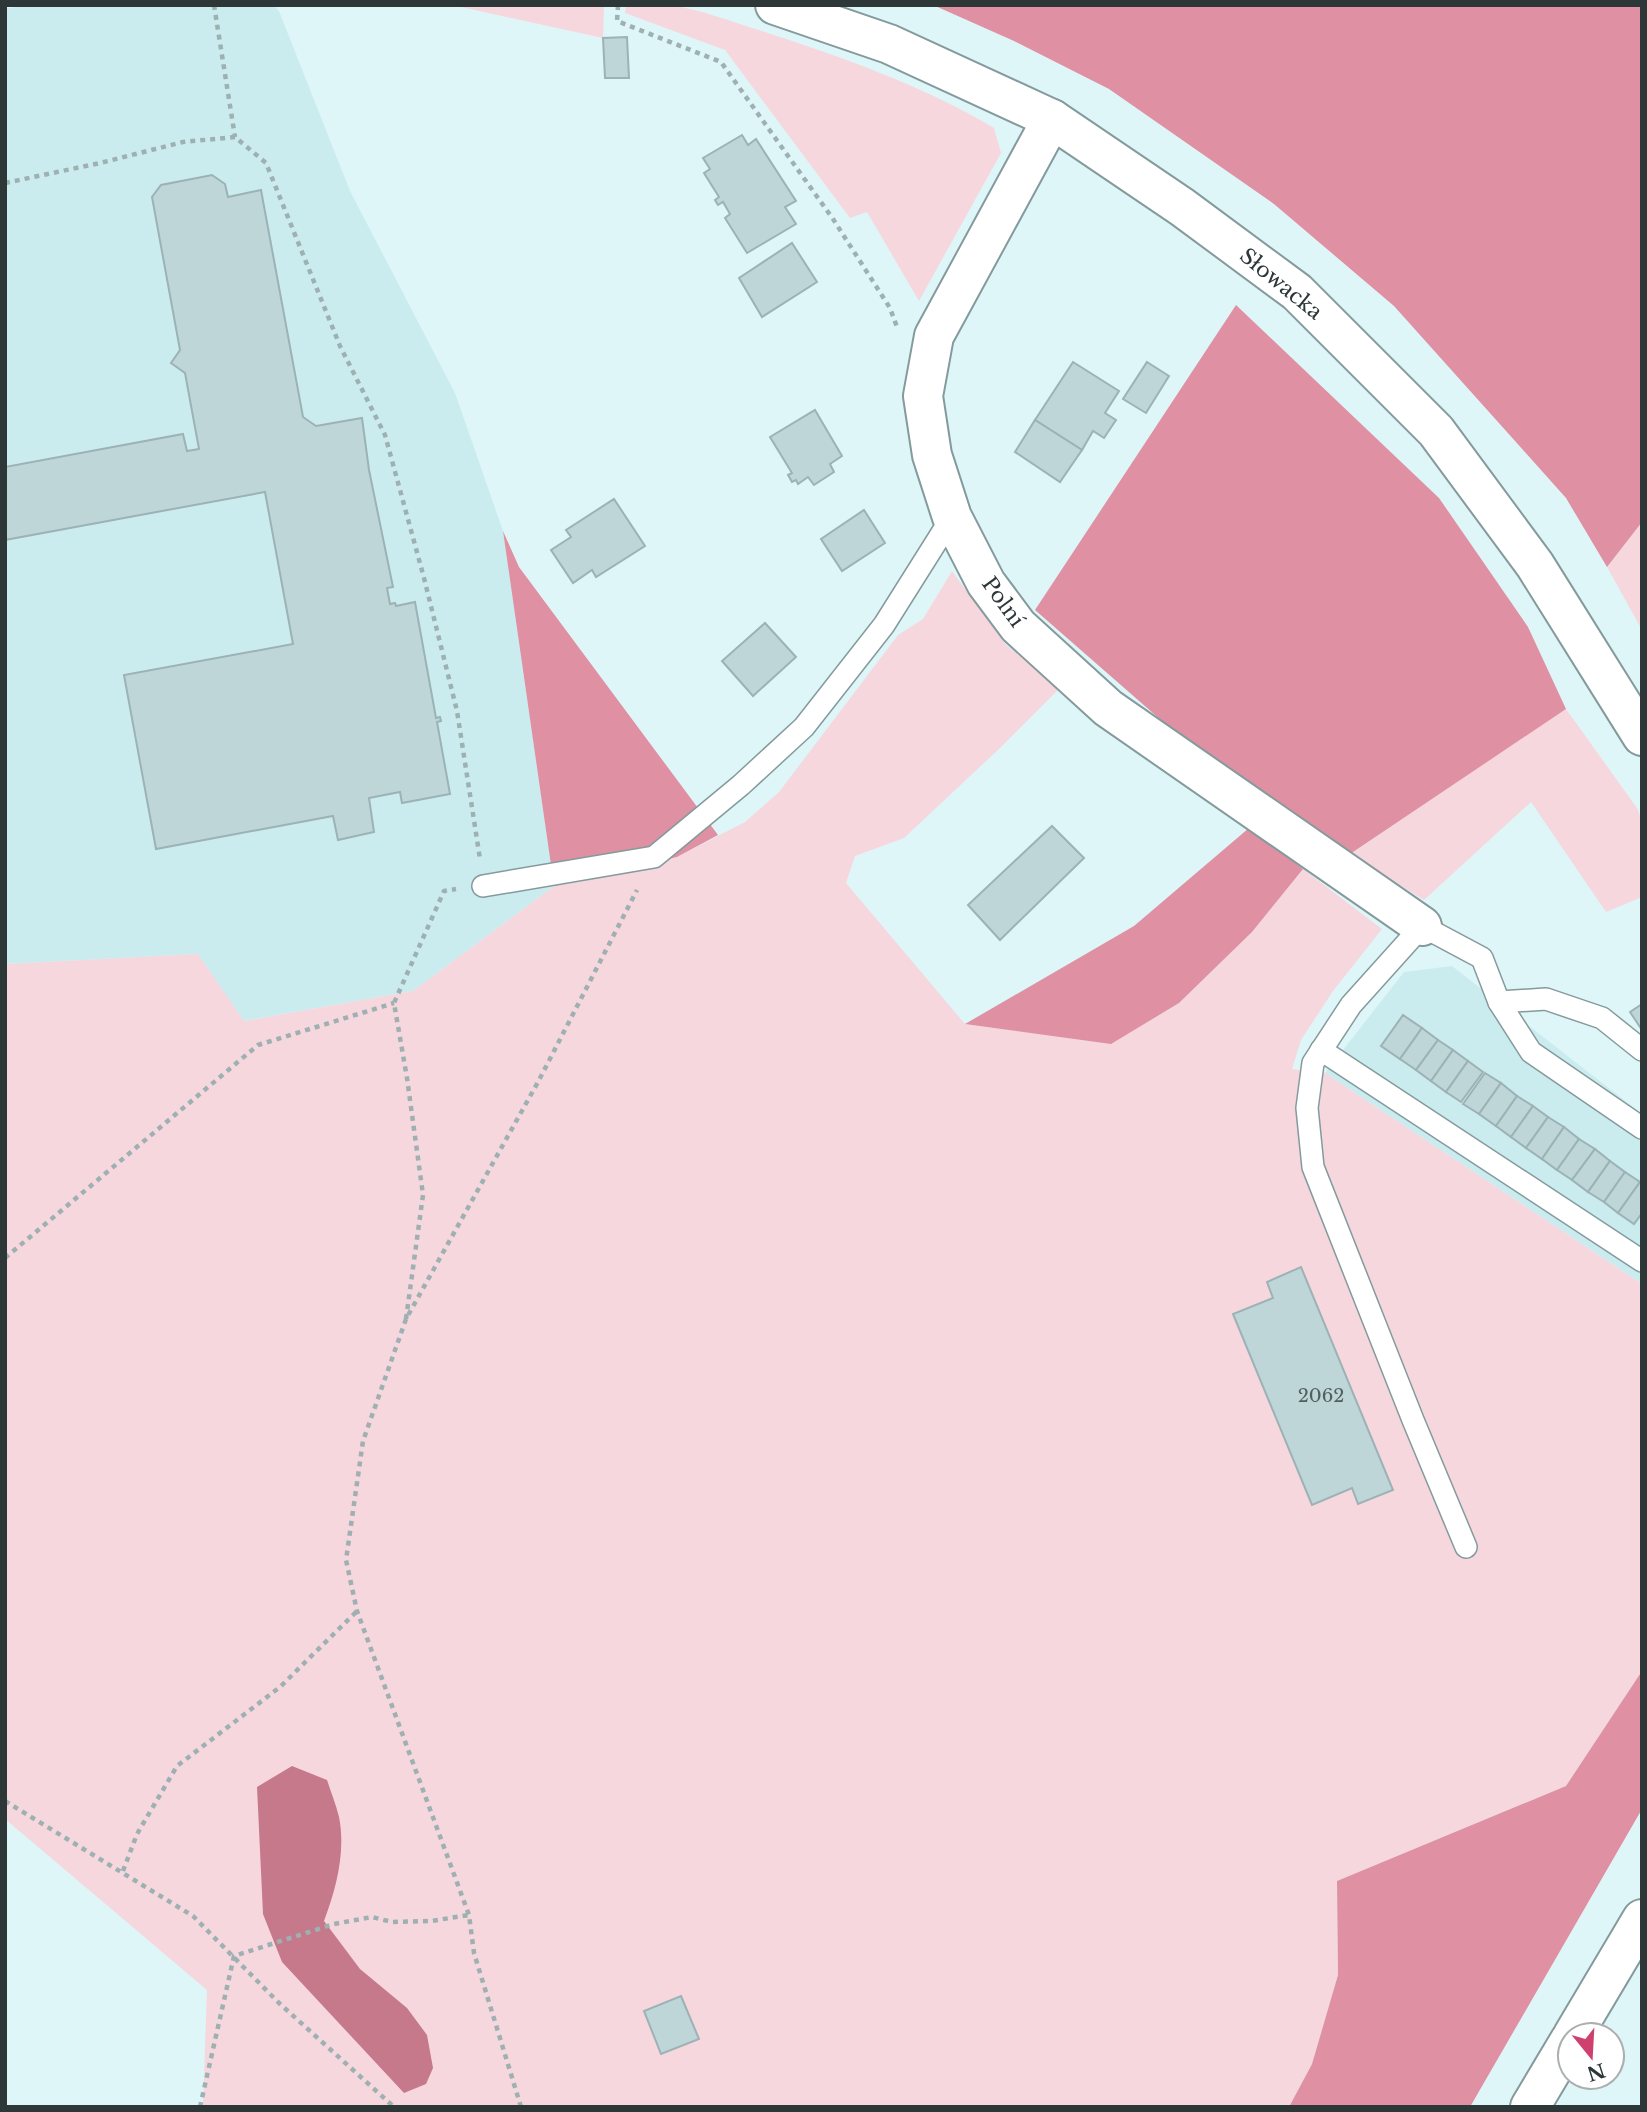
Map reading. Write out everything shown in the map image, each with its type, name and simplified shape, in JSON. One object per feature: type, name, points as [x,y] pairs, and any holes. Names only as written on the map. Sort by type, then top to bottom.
[{"type":"street","name":"Słowacka","points":[[775,5],[889,44],[1052,119],[1182,207],[1297,292],[1436,431],[1535,565],[1642,736]]},
{"type":"street","name":"Polní","points":[[1052,119],[934,336],[923,396],[932,455],[952,517],[986,583],[1018,626],[1108,708],[1422,926]]},
{"type":"street","points":[[1581,2021],[1642,1919]]},
{"type":"street","points":[[1530,2107],[1556,2063]]},
{"type":"lane","points":[[483,886],[654,858],[741,785],[804,727],[884,625],[952,517]]},
{"type":"lane","points":[[1466,1547],[1313,1167],[1307,1108],[1313,1063],[1351,1005],[1422,926],[1482,958],[1499,1003],[1531,1052],[1642,1128]]},
{"type":"lane","points":[[1499,1003],[1546,999],[1557,1002],[1602,1018],[1642,1050]]},
{"type":"lane","points":[[1321,1050],[1642,1261]]},
{"type":"path","points":[[214,5],[235,137],[266,163],[340,346],[385,435],[457,711],[483,886],[444,891],[394,1003],[423,1195],[406,1319]]},
{"type":"path","points":[[618,5],[617,20],[721,62],[834,219],[890,308],[900,333]]},
{"type":"path","points":[[5,183],[183,142],[235,137]]},
{"type":"path","points":[[521,2107],[474,1953],[468,1915],[357,1611],[346,1560],[363,1441],[406,1319],[538,1082],[654,858]]},
{"type":"path","points":[[5,1258],[258,1045],[394,1003]]},
{"type":"path","points":[[122,1871],[137,1834],[177,1766],[280,1687],[357,1611]]},
{"type":"path","points":[[5,1801],[193,1916],[279,2003],[394,2107]]},
{"type":"path","points":[[234,1956],[334,1924],[372,1917],[392,1922],[431,1921],[468,1915]]},
{"type":"path","points":[[201,2107],[234,1956]]},
{"type":"shaded area","points":[[26,5],[273,5],[279,11],[350,191],[455,393],[503,531],[554,886],[413,991],[243,1021],[198,954],[5,964],[5,9]]},
{"type":"shaded area","points":[[452,5],[604,5],[603,38]]},
{"type":"shaded area","points":[[626,5],[681,7],[792,41],[910,85],[994,128],[1001,153],[919,301],[867,212],[850,218],[725,50],[625,13]]},
{"type":"shaded area","points":[[933,5],[1642,5],[1642,522],[1607,567],[1566,498],[1394,306],[1274,204],[1109,89],[1014,41]]},
{"type":"shaded area","points":[[1236,305],[1439,498],[1528,627],[1566,709],[1350,854],[1233,783],[1035,610]]},
{"type":"shaded area","points":[[1642,522],[1642,630],[1607,567]]},
{"type":"shaded area","points":[[503,531],[519,567],[718,835],[677,857],[554,886]]},
{"type":"shaded area","points":[[952,571],[1006,645],[1060,688],[904,838],[855,856],[846,883],[965,1024],[1111,1043],[1179,1003],[1252,932],[1303,869],[1382,929],[1333,991],[1301,1040],[1292,1069],[1325,1073],[1642,1284],[1642,1671],[1566,1786],[1337,1881],[1338,1975],[1312,2064],[1289,2107],[203,2107],[207,1990],[5,1819],[5,964],[198,954],[244,1021],[413,991],[554,886],[677,857],[745,822],[779,792],[898,635],[923,619]]},
{"type":"shaded area","points":[[1566,709],[1637,808],[1642,821],[1642,897],[1606,912],[1531,802],[1424,900],[1350,854]]},
{"type":"shaded area","points":[[1249,828],[1303,869],[1252,932],[1179,1003],[1111,1044],[965,1024],[1134,926]]},
{"type":"shaded area","points":[[1452,966],[1642,1114],[1642,1284],[1325,1073],[1404,972]]},
{"type":"shaded area","points":[[1642,1671],[1642,1809],[1470,2107],[1289,2107],[1312,2064],[1338,1975],[1337,1881],[1566,1786]]},
{"type":"shaded area","points":[[292,1766],[327,1780],[339,1817],[339,1870],[324,1921],[360,1969],[407,2008],[427,2035],[433,2068],[426,2084],[404,2093],[282,1962],[263,1914],[257,1787]]},
{"type":"building","points":[[627,37],[629,78],[605,78],[603,38]]},
{"type":"building","points":[[742,135],[748,145],[756,139],[796,201],[785,207],[796,224],[747,253],[725,218],[730,214],[723,202],[718,205],[715,200],[719,197],[704,173],[710,169],[703,158]]},
{"type":"building","points":[[212,175],[225,184],[228,197],[261,190],[303,417],[316,426],[362,418],[369,470],[393,587],[387,588],[390,604],[395,603],[396,606],[415,602],[436,718],[440,717],[441,721],[437,722],[450,794],[402,803],[400,792],[369,798],[374,832],[338,840],[333,816],[156,849],[124,675],[293,644],[265,492],[5,540],[5,467],[183,434],[187,451],[199,449],[185,373],[171,363],[180,350],[152,197],[161,185]]},
{"type":"building","points":[[792,243],[817,282],[762,317],[739,278]]},
{"type":"building","points":[[1073,362],[1119,391],[1105,413],[1116,420],[1104,438],[1093,431],[1082,450],[1035,420]]},
{"type":"building","points":[[1147,362],[1169,376],[1146,413],[1123,399]]},
{"type":"building","points":[[815,410],[842,456],[830,464],[834,472],[814,485],[808,477],[798,484],[796,480],[792,482],[788,475],[792,473],[770,437]]},
{"type":"building","points":[[1035,420],[1082,450],[1060,482],[1015,452]]},
{"type":"building","points":[[614,499],[645,546],[596,577],[592,570],[573,583],[551,550],[571,537],[566,530]]},
{"type":"building","points":[[864,510],[885,543],[842,571],[821,539]]},
{"type":"building","points":[[765,623],[796,657],[753,696],[722,661]]},
{"type":"building","points":[[1052,826],[1084,858],[1000,940],[968,905]]},
{"type":"building","points":[[1642,1004],[1642,1030],[1630,1012]]},
{"type":"building","points":[[1403,1015],[1422,1028],[1400,1059],[1381,1046]]},
{"type":"building","points":[[1422,1028],[1438,1040],[1416,1070],[1400,1059]]},
{"type":"building","points":[[1438,1040],[1453,1050],[1431,1081],[1416,1070]]},
{"type":"building","points":[[1453,1050],[1468,1061],[1446,1092],[1431,1081]]},
{"type":"building","points":[[1468,1061],[1483,1072],[1461,1102],[1446,1092]]},
{"type":"building","points":[[1485,1073],[1501,1083],[1479,1114],[1463,1104]]},
{"type":"building","points":[[1501,1083],[1517,1096],[1496,1126],[1479,1114]]},
{"type":"building","points":[[1517,1096],[1533,1106],[1511,1137],[1496,1126]]},
{"type":"building","points":[[1533,1106],[1548,1117],[1526,1148],[1511,1137]]},
{"type":"building","points":[[1548,1117],[1564,1127],[1542,1159],[1526,1148]]},
{"type":"building","points":[[1564,1127],[1579,1139],[1557,1170],[1542,1159]]},
{"type":"building","points":[[1579,1139],[1595,1149],[1572,1180],[1557,1170]]},
{"type":"building","points":[[1595,1149],[1610,1161],[1588,1192],[1572,1180]]},
{"type":"building","points":[[1610,1161],[1625,1172],[1604,1202],[1588,1192]]},
{"type":"building","points":[[1625,1172],[1640,1182],[1618,1213],[1604,1202]]},
{"type":"building","points":[[1640,1182],[1642,1213],[1634,1224],[1618,1213]]},
{"type":"building","points":[[1301,1267],[1393,1490],[1358,1504],[1352,1488],[1312,1505],[1233,1314],[1273,1298],[1267,1282]]},
{"type":"building","points":[[681,1996],[699,2039],[661,2054],[644,2011]]}]
